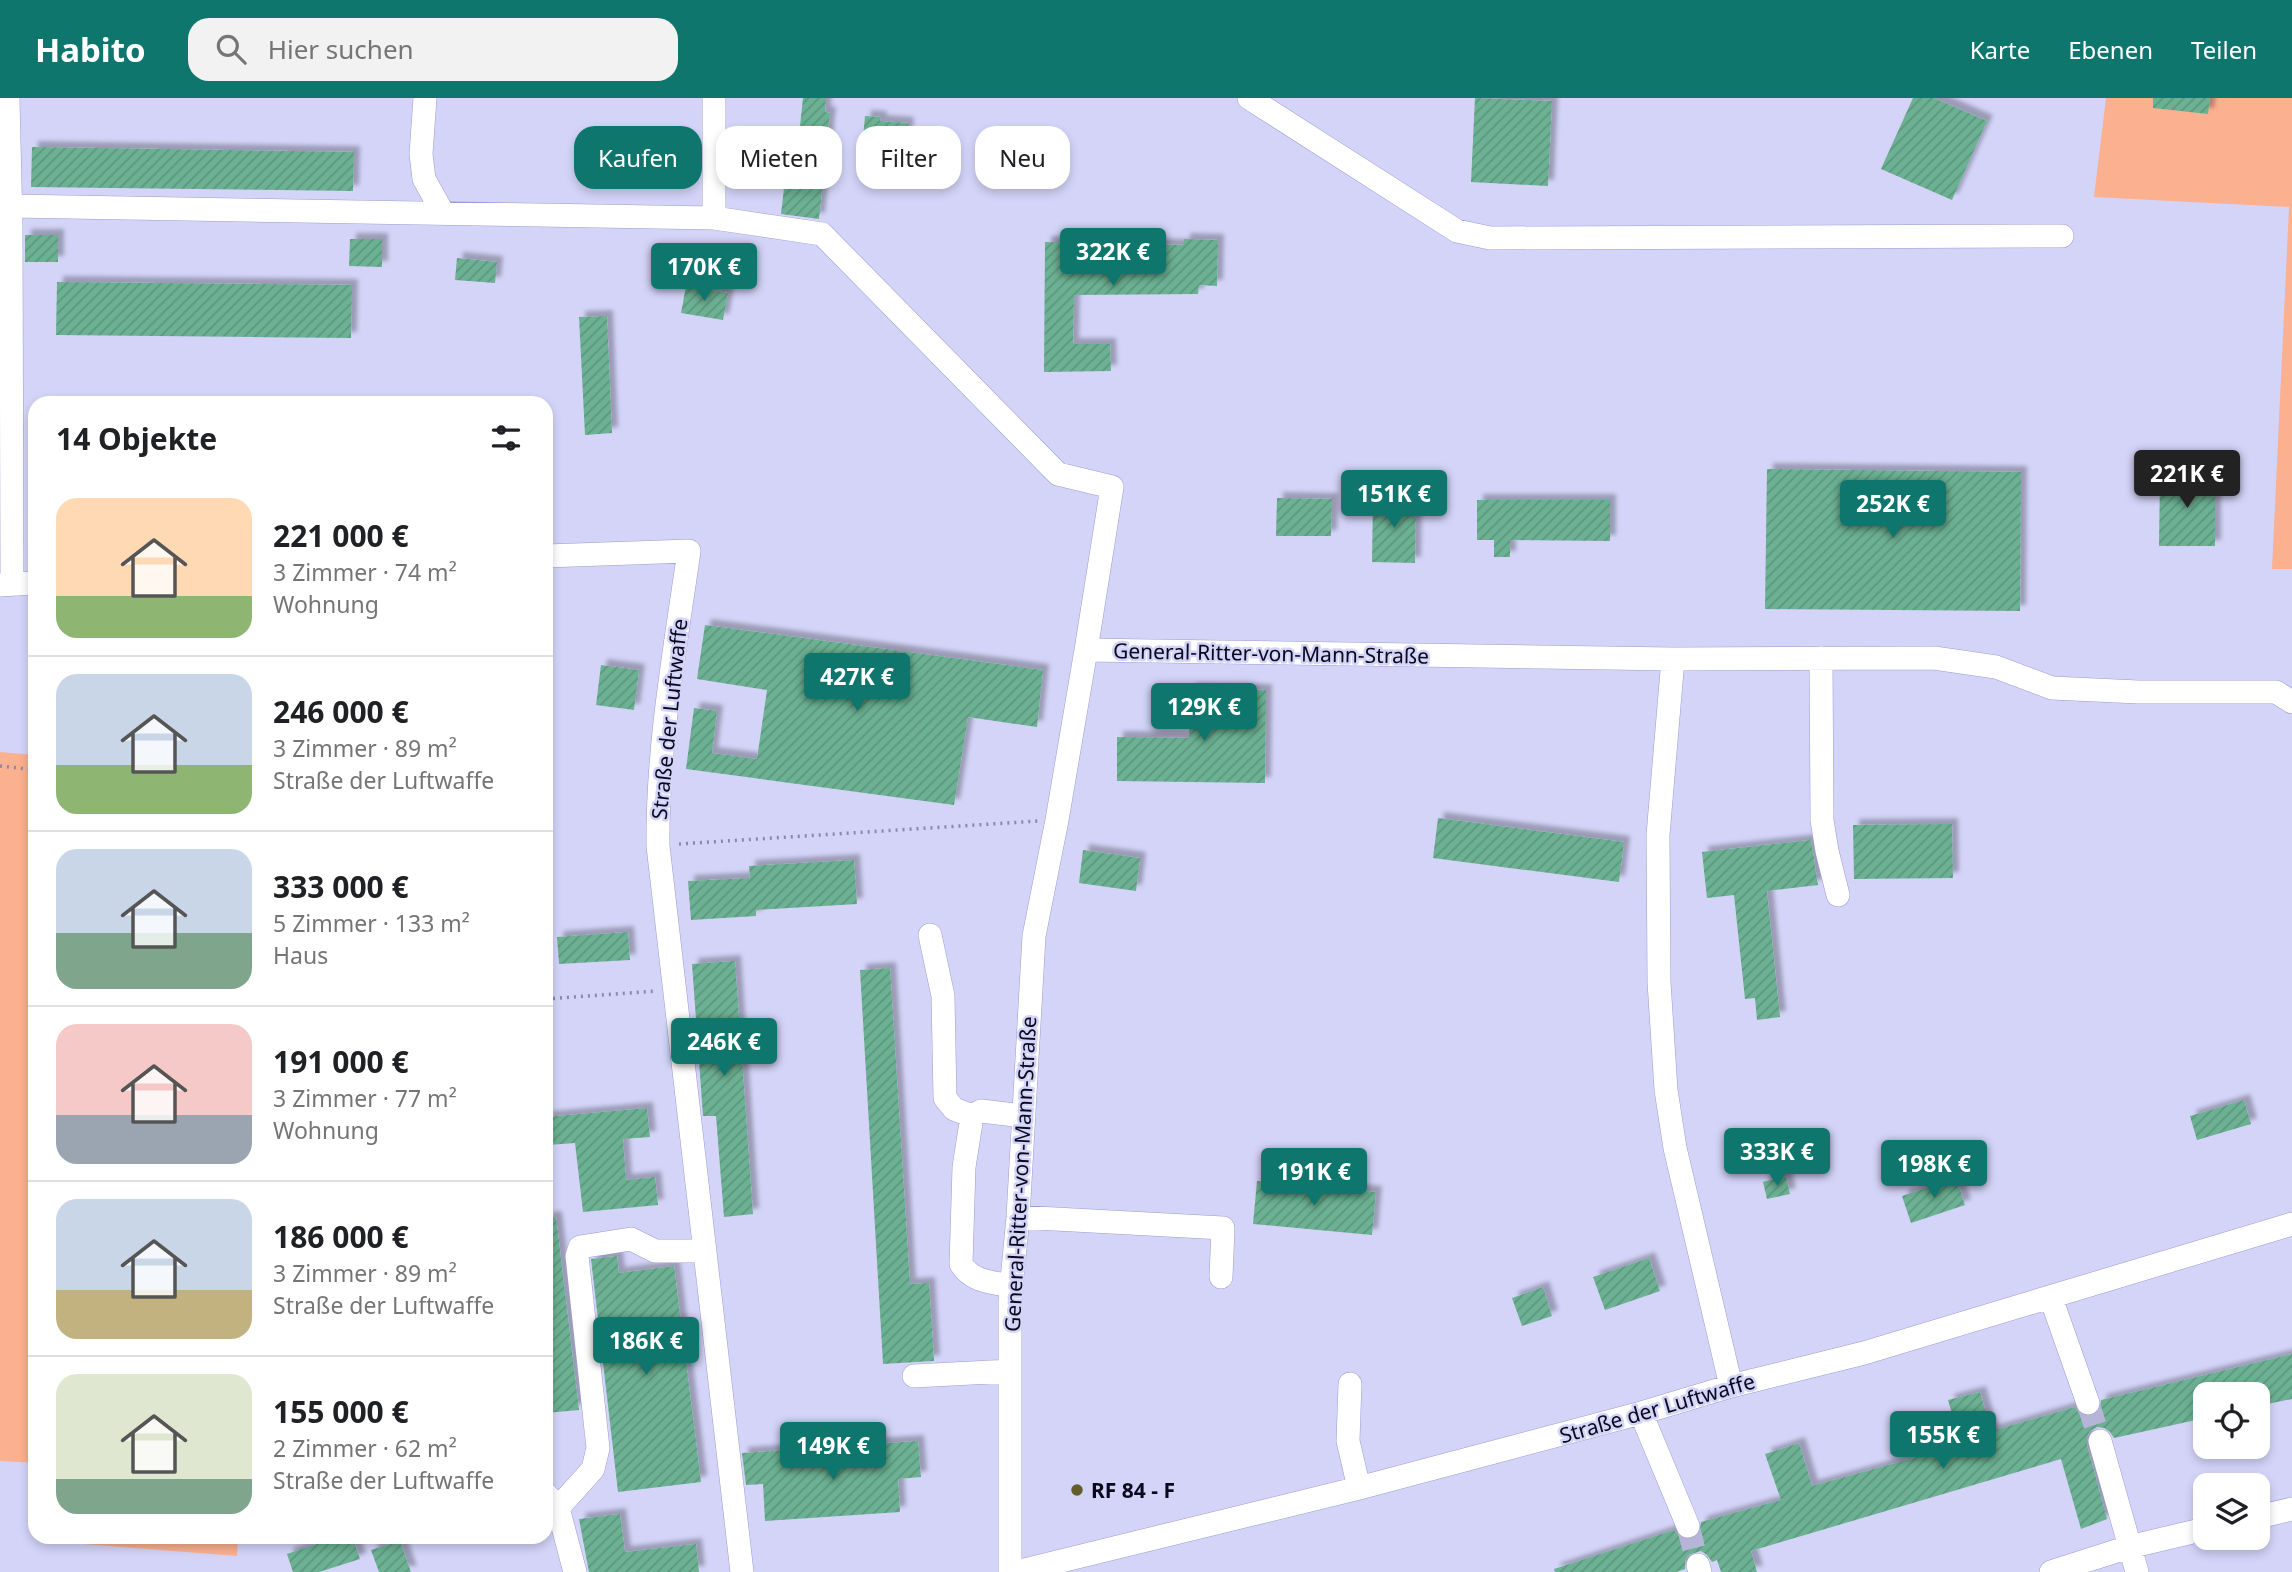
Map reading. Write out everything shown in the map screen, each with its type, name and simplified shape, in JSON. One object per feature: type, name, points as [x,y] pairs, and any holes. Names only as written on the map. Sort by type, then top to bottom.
[{"type":"street","points":[[8,98],[16,584]]},
{"type":"street","points":[[425,98],[421,154],[424,179],[443,213]]},
{"type":"street","points":[[714,98],[714,218]]},
{"type":"street","points":[[1249,98],[1457,231],[1490,238],[2062,236]]},
{"type":"street","points":[[11,206],[714,218],[822,234],[1058,474],[1112,487],[1086,650]]},
{"type":"street","name":"Straße der Luftwaffe","points":[[553,556],[689,551],[662,745],[657,807],[658,846],[742,1572]]},
{"type":"street","name":"General-Ritter-von-Mann-Straße","points":[[1010,1572],[1011,1286],[1018,1217],[1034,936],[1086,650],[1673,659],[1934,658],[1996,667],[2052,688],[2138,692],[2276,692],[2292,702]]},
{"type":"street","points":[[1673,659],[1658,835],[1659,982],[1666,1090],[1675,1148],[1731,1386]]},
{"type":"street","points":[[1821,659],[1822,820],[1838,895]]},
{"type":"street","points":[[930,935],[943,996],[945,1098],[954,1109],[972,1116]]},
{"type":"street","points":[[972,1116],[981,1111],[1024,1116]]},
{"type":"street","points":[[972,1116],[964,1167],[961,1264],[967,1274],[1011,1286]]},
{"type":"street","points":[[1018,1217],[1223,1228],[1221,1277]]},
{"type":"street","name":"Straße der Luftwaffe","points":[[1016,1572],[1359,1488],[1641,1413],[1731,1386],[1864,1353],[2292,1224]]},
{"type":"street","points":[[553,1500],[593,1469],[598,1448],[577,1256],[580,1247],[631,1239],[655,1251],[705,1251]]},
{"type":"street","points":[[2051,1298],[2088,1403]]},
{"type":"street","points":[[914,1376],[1010,1371]]},
{"type":"street","points":[[1350,1384],[1348,1441],[1359,1488]]},
{"type":"street","points":[[1641,1413],[1688,1526]]},
{"type":"street","points":[[2100,1441],[2137,1572]]},
{"type":"street","points":[[553,1504],[575,1572]]},
{"type":"street","points":[[2270,1514],[2292,1509]]},
{"type":"street","points":[[2051,1572],[2129,1547],[2193,1532]]},
{"type":"path","points":[[0,766],[28,769]]},
{"type":"path","points":[[658,846],[1057,820]]},
{"type":"path","points":[[553,999],[673,990]]},
{"type":"shaded area","points":[[2106,98],[2292,98],[2292,569],[2272,569],[2289,207],[2094,197]]},
{"type":"shaded area","points":[[0,752],[28,754],[28,1463],[0,1461]]},
{"type":"shaded area","points":[[84,1544],[238,1544],[237,1556]]},
{"type":"building","points":[[803,98],[826,98],[825,112],[830,113],[829,126],[800,126]]},
{"type":"building","points":[[1475,98],[1552,101],[1548,186],[1471,182]]},
{"type":"building","points":[[1913,98],[1934,98],[1987,121],[1952,200],[1881,169]]},
{"type":"building","points":[[2153,98],[2210,98],[2208,114],[2153,108]]},
{"type":"building","points":[[865,116],[881,117],[880,121],[908,123],[908,126],[864,126]]},
{"type":"building","points":[[32,147],[354,152],[353,191],[31,187]]},
{"type":"building","points":[[784,189],[822,189],[819,219],[781,214]]},
{"type":"building","points":[[25,235],[58,235],[58,262],[25,262]]},
{"type":"building","points":[[350,239],[382,239],[382,267],[349,266]]},
{"type":"building","points":[[1184,239],[1218,240],[1217,286],[1199,285],[1198,294],[1074,295],[1073,344],[1110,344],[1111,371],[1044,372],[1045,242],[1184,245]]},
{"type":"building","points":[[457,258],[497,262],[495,283],[455,280]]},
{"type":"building","points":[[57,282],[352,285],[351,338],[56,335]]},
{"type":"building","points":[[686,286],[728,293],[723,320],[681,313]]},
{"type":"building","points":[[607,316],[612,433],[585,435],[579,317]]},
{"type":"building","points":[[1767,469],[2021,472],[2020,611],[1765,609]]},
{"type":"building","points":[[2160,474],[2215,474],[2215,546],[2159,546]]},
{"type":"building","points":[[1277,498],[1332,499],[1331,536],[1276,536]]},
{"type":"building","points":[[1373,498],[1416,499],[1415,563],[1372,562]]},
{"type":"building","points":[[1477,500],[1610,500],[1610,541],[1510,540],[1510,557],[1494,557],[1494,540],[1477,540]]},
{"type":"building","points":[[705,625],[1043,670],[1037,727],[968,717],[954,805],[686,769],[694,708],[717,711],[712,753],[757,759],[767,690],[697,679]]},
{"type":"building","points":[[601,665],[639,670],[634,710],[596,705]]},
{"type":"building","points":[[1190,689],[1266,690],[1265,783],[1117,781],[1117,737],[1189,738]]},
{"type":"building","points":[[1438,818],[1624,842],[1619,882],[1433,858]]},
{"type":"building","points":[[1952,824],[1953,878],[1854,879],[1853,825]]},
{"type":"building","points":[[1811,840],[1818,885],[1767,891],[1780,1017],[1757,1020],[1755,998],[1745,999],[1734,895],[1707,898],[1702,852]]},
{"type":"building","points":[[1083,850],[1140,858],[1136,891],[1079,883]]},
{"type":"building","points":[[854,860],[857,904],[756,910],[756,916],[691,920],[688,881],[750,878],[749,866]]},
{"type":"building","points":[[628,932],[630,960],[559,964],[557,937]]},
{"type":"building","points":[[735,961],[753,1214],[724,1217],[716,1116],[703,1116],[692,964]]},
{"type":"building","points":[[890,968],[910,1284],[929,1283],[934,1361],[883,1364],[860,970]]},
{"type":"building","points":[[2244,1100],[2251,1124],[2197,1140],[2190,1116]]},
{"type":"building","points":[[647,1108],[650,1137],[623,1139],[626,1180],[655,1177],[658,1205],[583,1212],[575,1143],[553,1145],[553,1116]]},
{"type":"building","points":[[1786,1176],[1790,1194],[1767,1199],[1763,1182]]},
{"type":"building","points":[[1956,1178],[1965,1205],[1911,1223],[1902,1196]]},
{"type":"building","points":[[1257,1181],[1376,1192],[1372,1235],[1253,1224]]},
{"type":"building","points":[[553,1217],[556,1217],[579,1410],[553,1412]]},
{"type":"building","points":[[617,1256],[619,1273],[674,1266],[701,1482],[618,1492],[591,1259]]},
{"type":"building","points":[[1649,1258],[1660,1291],[1605,1310],[1593,1277]]},
{"type":"building","points":[[1543,1287],[1552,1316],[1522,1326],[1512,1298]]},
{"type":"building","points":[[2292,1354],[2292,1399],[2270,1404],[2270,1382],[2193,1382],[2193,1421],[2114,1438],[2104,1428],[2097,1427],[2090,1431],[2087,1445],[2107,1519],[2081,1529],[2061,1459],[1751,1551],[1757,1572],[1721,1572],[1717,1560],[1712,1562],[1701,1551],[1688,1555],[1685,1569],[1676,1572],[1555,1572],[1554,1569],[1674,1530],[1680,1537],[1693,1539],[1699,1534],[1701,1522],[1781,1500],[1765,1454],[1799,1443],[1812,1486],[1961,1445],[1948,1400],[1980,1392],[1991,1431],[2075,1407],[2079,1414],[2092,1416],[2099,1412],[2101,1400]]},
{"type":"building","points":[[918,1441],[921,1477],[898,1479],[900,1512],[765,1521],[763,1484],[746,1485],[742,1453],[788,1450],[789,1461],[871,1456],[870,1444]]},
{"type":"building","points":[[620,1514],[625,1552],[696,1544],[699,1572],[589,1572],[579,1519]]},
{"type":"building","points":[[316,1544],[355,1544],[360,1559],[319,1572],[293,1572],[287,1554]]},
{"type":"building","points":[[390,1544],[401,1544],[411,1572],[379,1572],[371,1550]]},
{"type":"tunnel","points":[[2088,1403],[2100,1441]]},
{"type":"tunnel","points":[[1688,1526],[1698,1565]]},
{"type":"place","name":"RF 84 - F","points":[[1077,1490]]}]
